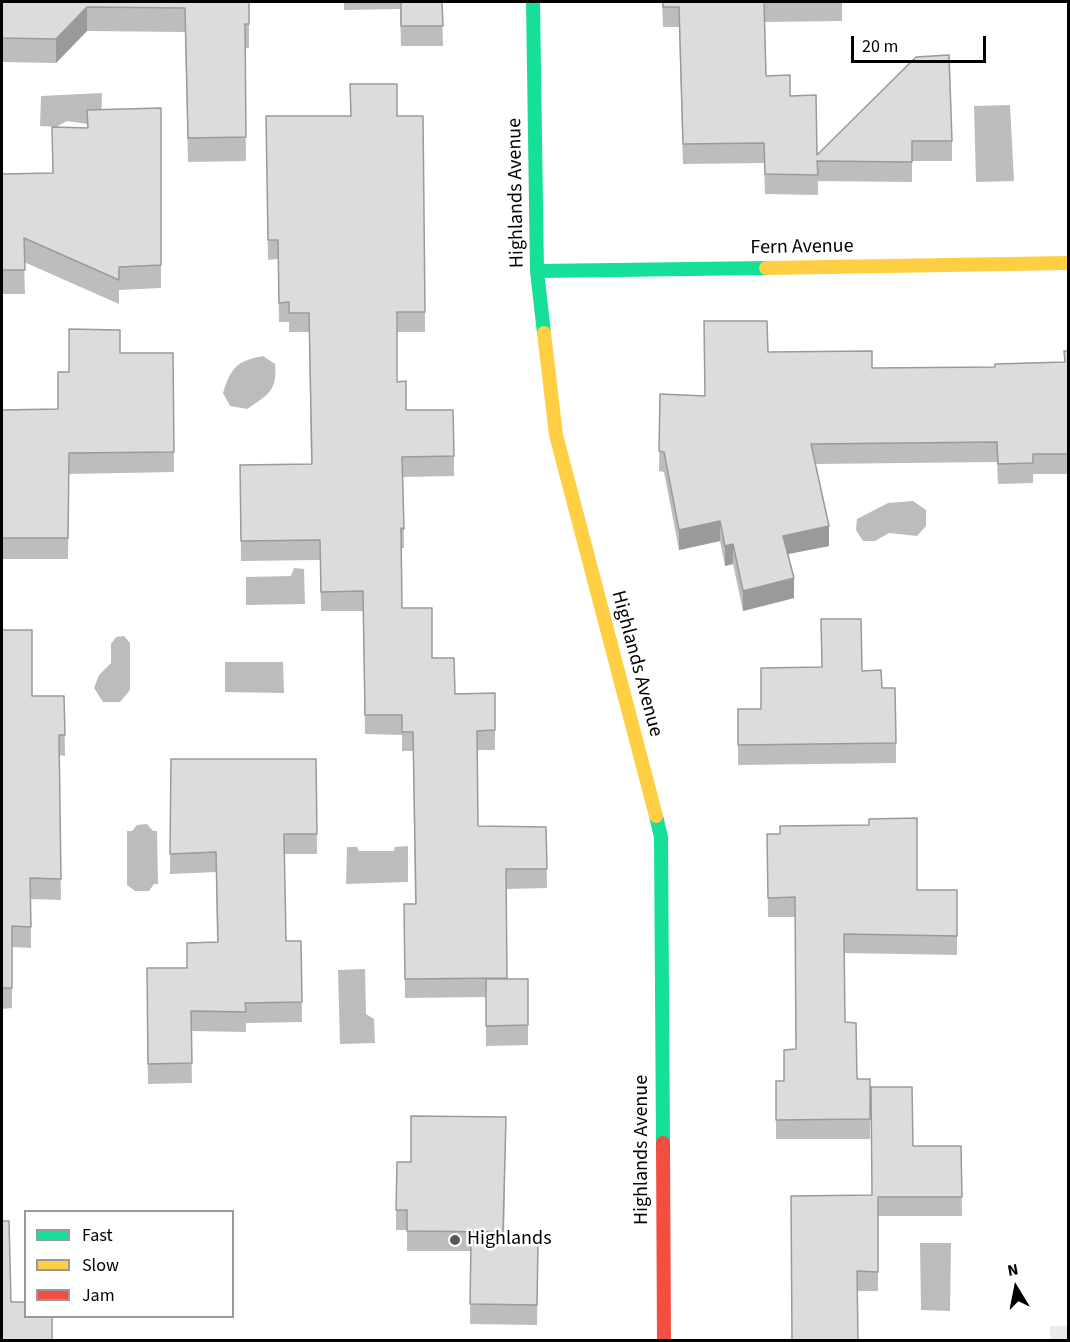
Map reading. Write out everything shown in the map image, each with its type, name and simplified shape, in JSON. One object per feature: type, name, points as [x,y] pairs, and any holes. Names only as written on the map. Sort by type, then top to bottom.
[{"type":"street","name":"Highlands Avenue","points":[[533,2],[537,271],[556,435],[661,837],[664,1341]]},
{"type":"street","name":"Fern Avenue","points":[[537,271],[1068,263]]},
{"type":"shaded area","points":[[102,93],[101,126],[67,121],[56,127],[40,126],[41,96]]},
{"type":"shaded area","points":[[1010,105],[1014,181],[976,182],[974,106]]},
{"type":"shaded area","points":[[263,356],[275,364],[275,380],[270,391],[247,409],[230,406],[223,393],[232,372],[246,360]]},
{"type":"shaded area","points":[[913,501],[926,510],[926,526],[917,536],[889,533],[875,541],[863,541],[856,530],[857,519],[888,503]]},
{"type":"shaded area","points":[[294,568],[304,569],[305,604],[246,605],[246,577],[291,576]]},
{"type":"shaded area","points":[[124,636],[130,643],[130,690],[120,702],[103,702],[94,688],[99,675],[111,663],[111,644],[116,637]]},
{"type":"shaded area","points":[[225,662],[283,662],[284,693],[225,692]]},
{"type":"shaded area","points":[[147,824],[153,831],[157,831],[158,884],[154,884],[149,891],[135,891],[127,885],[127,831],[132,831],[137,825]]},
{"type":"shaded area","points":[[408,846],[408,882],[346,884],[347,847],[357,847],[359,851],[394,851],[395,847]]},
{"type":"shaded area","points":[[365,969],[366,1014],[374,1019],[375,1043],[340,1044],[338,970]]},
{"type":"shaded area","points":[[920,1243],[951,1243],[950,1311],[921,1310]]},
{"type":"shaded area","points":[[1050,1326],[1068,1326],[1068,1340],[1050,1340]]},
{"type":"building","points":[[2,2],[249,2],[249,24],[245,24],[246,137],[188,138],[185,8],[87,7],[56,39],[2,38]]},
{"type":"building","points":[[401,2],[442,2],[443,26],[401,26]]},
{"type":"building","points":[[663,2],[764,2],[766,76],[790,75],[790,96],[816,95],[817,155],[916,57],[949,55],[952,141],[912,141],[912,162],[817,161],[818,175],[765,174],[764,143],[683,144],[679,7],[663,7]]},
{"type":"building","points":[[350,84],[397,84],[397,116],[423,116],[425,312],[397,312],[397,382],[406,381],[406,410],[453,410],[454,456],[402,457],[404,529],[401,528],[402,608],[432,608],[432,658],[454,658],[455,694],[495,693],[495,730],[477,731],[478,826],[546,827],[547,869],[506,869],[507,978],[405,979],[404,904],[416,904],[413,732],[402,732],[402,715],[365,715],[363,591],[321,592],[320,540],[241,541],[240,465],[312,464],[309,313],[289,313],[289,302],[279,303],[278,240],[268,240],[266,116],[351,116]]},
{"type":"building","points":[[161,108],[161,265],[119,267],[119,280],[24,238],[25,270],[2,270],[2,174],[53,173],[52,127],[88,128],[87,110]]},
{"type":"building","points":[[704,321],[767,321],[768,352],[872,351],[872,368],[995,367],[995,364],[1065,362],[1064,351],[1068,351],[1068,454],[1033,454],[1033,463],[998,464],[997,442],[811,444],[829,526],[783,536],[794,578],[743,591],[733,544],[725,546],[720,521],[679,530],[664,452],[659,451],[660,394],[705,396]]},
{"type":"building","points":[[69,329],[120,330],[120,353],[173,353],[174,452],[69,453],[68,538],[2,538],[2,410],[58,409],[58,372],[69,372]]},
{"type":"building","points":[[821,619],[861,619],[862,671],[881,670],[882,688],[895,688],[896,743],[738,745],[738,709],[761,709],[761,668],[822,667]]},
{"type":"building","points":[[2,630],[32,630],[32,696],[64,696],[65,735],[59,735],[61,879],[30,878],[31,927],[12,926],[12,988],[2,988]]},
{"type":"building","points":[[171,759],[316,759],[317,834],[284,834],[286,941],[301,941],[302,1002],[245,1003],[246,1012],[191,1011],[192,1063],[148,1064],[147,968],[187,968],[187,943],[218,942],[216,852],[170,854]]},
{"type":"building","points":[[917,818],[917,890],[957,890],[957,936],[844,934],[845,1022],[856,1023],[857,1079],[870,1079],[870,1119],[776,1120],[776,1081],[784,1081],[784,1050],[796,1049],[795,897],[768,898],[767,834],[780,834],[780,826],[869,825],[869,819]]},
{"type":"building","points":[[486,979],[528,979],[528,1025],[486,1026]]},
{"type":"building","points":[[871,1087],[912,1087],[913,1146],[961,1146],[962,1197],[878,1197],[878,1272],[857,1271],[858,1341],[792,1341],[791,1196],[872,1195]]},
{"type":"building","points":[[411,1116],[506,1117],[503,1232],[407,1231],[407,1210],[396,1210],[397,1162],[411,1162]]},
{"type":"building","points":[[2,1221],[9,1221],[11,1302],[24,1302],[24,1318],[52,1318],[52,1341],[2,1341]]},
{"type":"building","points":[[471,1242],[538,1244],[537,1305],[470,1304]]},
{"type":"traffic: fast","points":[[533,2],[537,271],[544,333]]},
{"type":"traffic: fast","points":[[537,271],[766,268]]},
{"type":"traffic: fast","points":[[656,816],[661,837],[663,1143]]},
{"type":"traffic: slow","points":[[766,268],[1068,263]]},
{"type":"traffic: slow","points":[[544,333],[556,435],[656,816]]},
{"type":"traffic: jam","points":[[663,1143],[664,1340]]},
{"type":"place","name":"Highlands","points":[[455,1240]]}]
